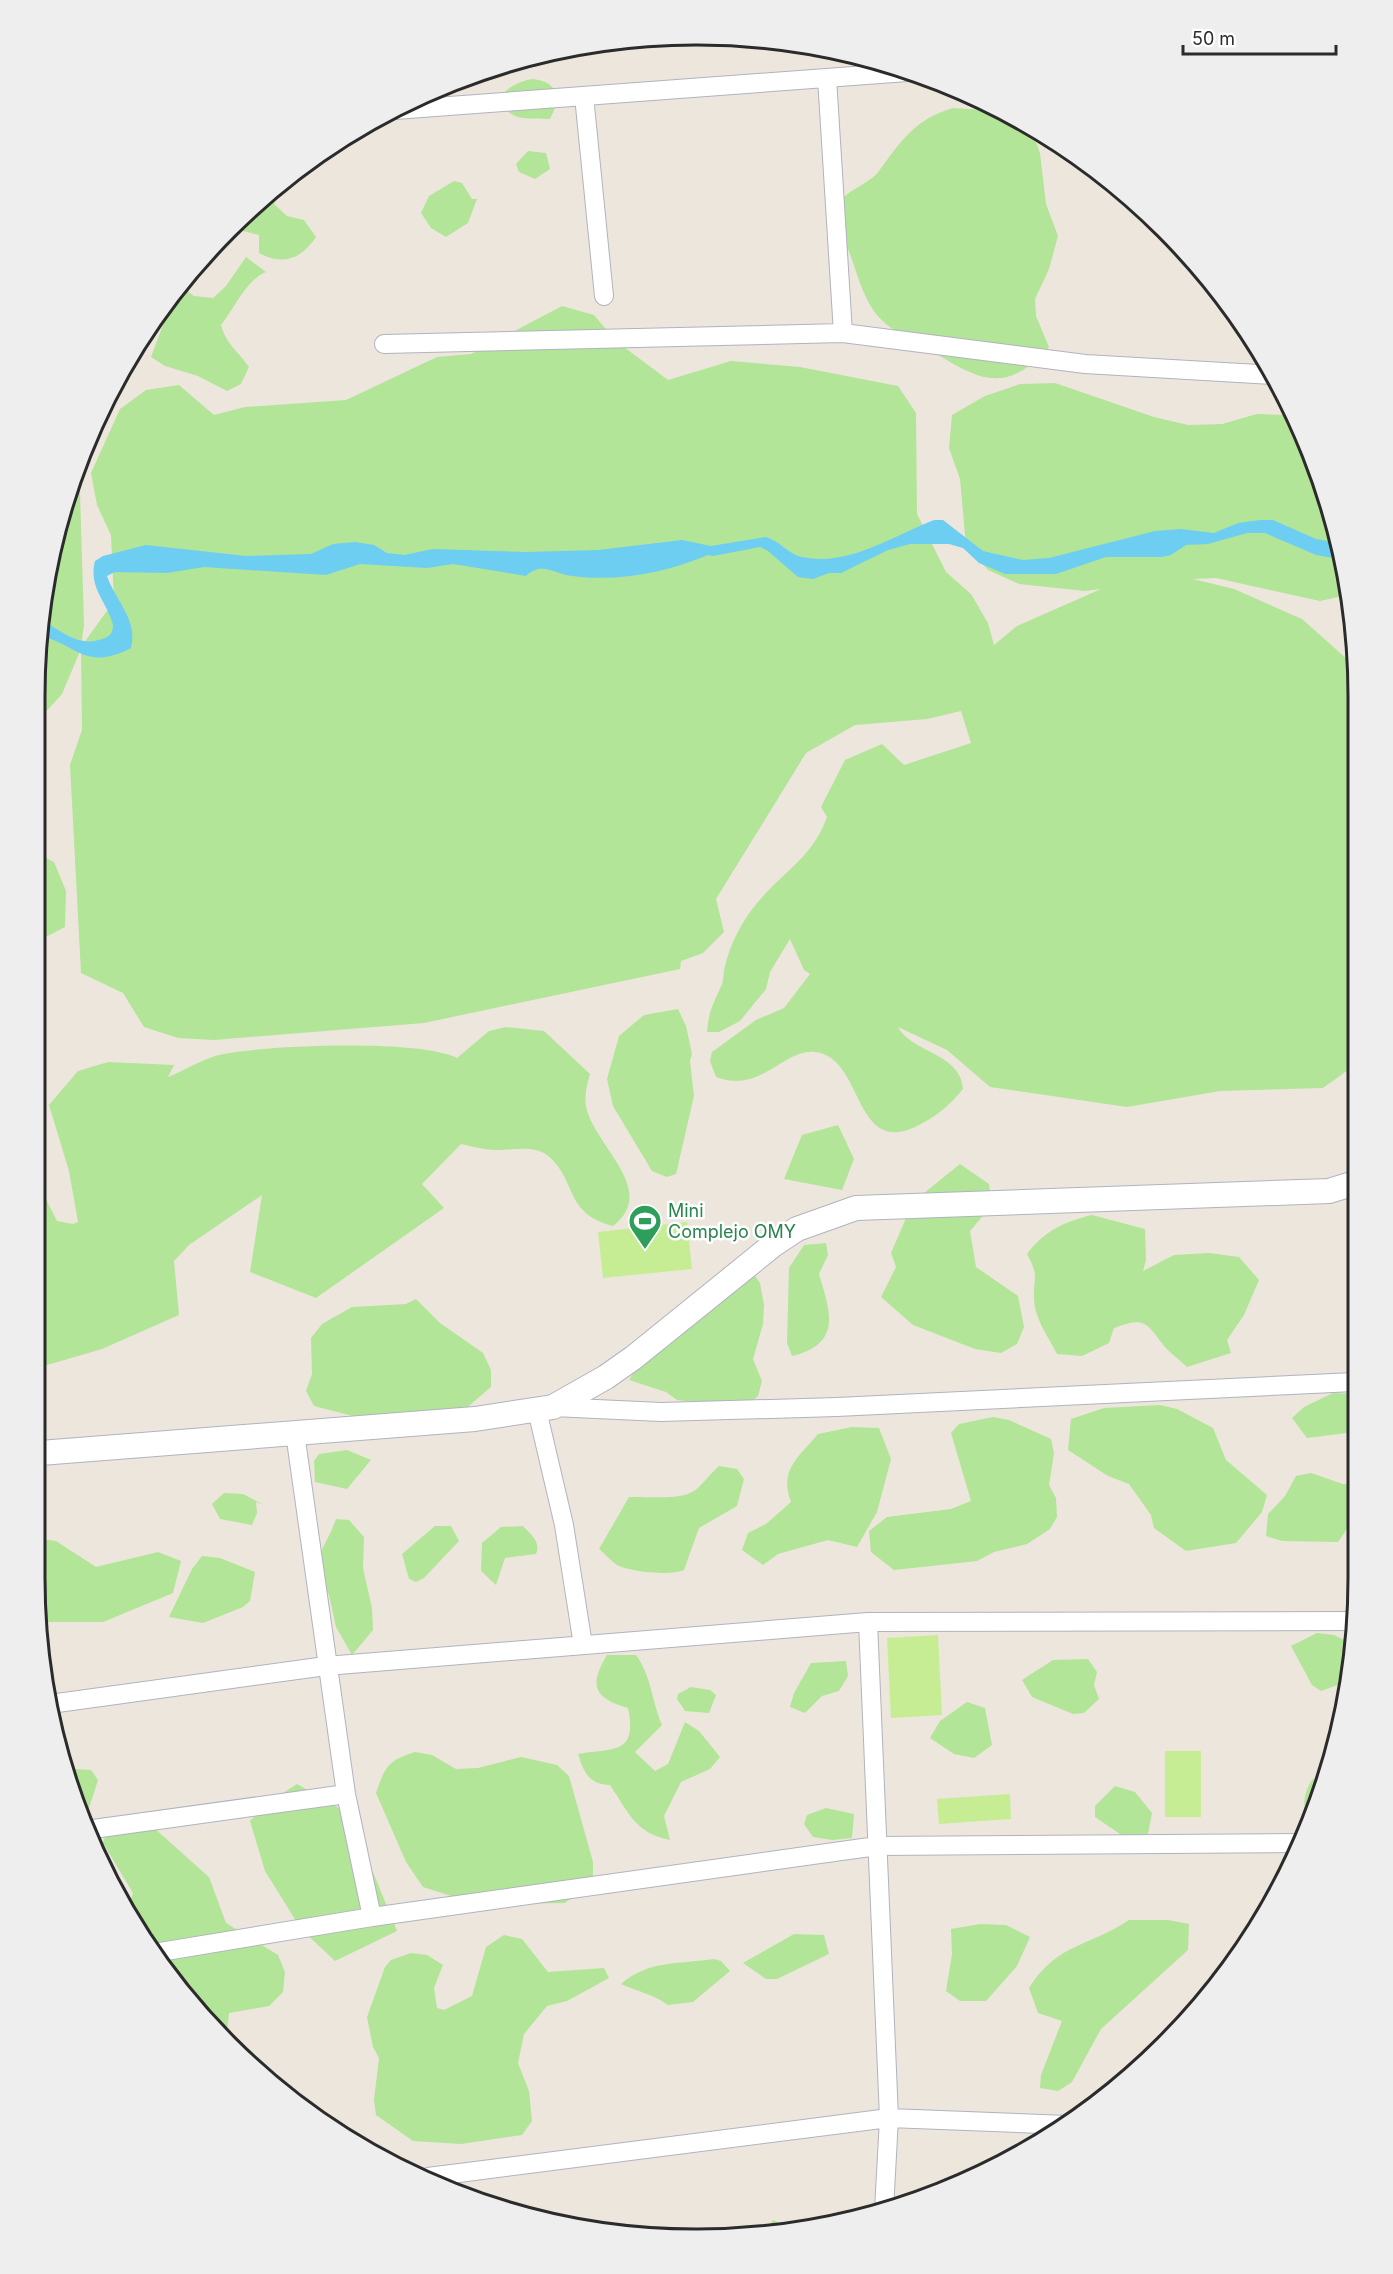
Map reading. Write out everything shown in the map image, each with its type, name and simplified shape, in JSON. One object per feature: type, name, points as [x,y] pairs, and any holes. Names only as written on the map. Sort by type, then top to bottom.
[{"type":"main road","points":[[45,1454],[475,1419],[545,1408],[606,1377],[633,1358],[773,1245],[797,1229],[856,1208],[1329,1191],[1348,1185]]},
{"type":"street","points":[[416,108],[886,74]]},
{"type":"street","points":[[827,78],[843,333]]},
{"type":"street","points":[[584,96],[604,296]]},
{"type":"street","points":[[384,344],[843,333],[1085,364],[1263,374]]},
{"type":"street","points":[[583,1646],[545,1408],[661,1412],[837,1407],[1348,1382]]},
{"type":"street","points":[[295,1433],[326,1666],[346,1794],[372,1917]]},
{"type":"street","points":[[58,1703],[326,1666],[868,1622],[1347,1621]]},
{"type":"street","points":[[868,1622],[889,2118],[884,2201]]},
{"type":"street","points":[[96,1829],[346,1794]]},
{"type":"street","points":[[164,1951],[372,1917],[877,1846],[1291,1844]]},
{"type":"street","points":[[439,2176],[889,2118],[1050,2124]]},
{"type":"green space","points":[[533,79],[549,84],[557,94],[559,99],[550,119],[521,118],[510,113],[498,102],[512,86]]},
{"type":"green space","points":[[953,108],[980,110],[1035,141],[1040,153],[1046,204],[1058,236],[1049,269],[1035,299],[1036,316],[1049,347],[1033,363],[1018,373],[1004,378],[990,378],[960,368],[888,326],[877,315],[867,299],[837,221],[837,210],[844,198],[879,171],[910,132],[928,118]]},
{"type":"green space","points":[[528,151],[546,153],[550,169],[535,179],[519,172],[516,164]]},
{"type":"green space","points":[[454,181],[462,183],[472,199],[477,199],[468,223],[446,237],[431,228],[421,213],[429,196]]},
{"type":"green space","points":[[278,198],[274,204],[287,216],[304,220],[316,237],[298,255],[276,259],[259,253],[259,235],[240,232]]},
{"type":"green space","points":[[246,257],[266,272],[252,281],[221,325],[229,342],[249,367],[241,384],[227,391],[198,376],[165,366],[151,357],[163,324],[187,291],[194,296],[213,298],[226,286]]},
{"type":"green space","points":[[562,306],[594,315],[616,341],[668,380],[731,361],[800,367],[898,386],[916,413],[917,514],[946,572],[971,594],[988,623],[994,645],[1017,626],[1101,589],[1085,591],[1019,584],[988,570],[966,545],[960,479],[949,448],[952,415],[985,396],[1020,384],[1055,383],[1154,417],[1188,425],[1222,424],[1257,414],[1284,415],[1313,487],[1326,528],[1340,597],[1320,601],[1216,578],[1193,579],[1234,589],[1302,619],[1347,659],[1348,1070],[1323,1088],[1220,1091],[1127,1107],[990,1087],[947,1050],[898,1027],[914,1043],[945,1060],[954,1068],[960,1077],[963,1089],[947,1106],[930,1119],[917,1126],[896,1132],[881,1129],[860,1103],[843,1070],[831,1058],[815,1052],[792,1057],[759,1076],[746,1080],[732,1081],[716,1077],[710,1061],[712,1052],[756,1020],[784,1008],[810,974],[804,970],[790,939],[770,972],[766,989],[740,1021],[719,1032],[707,1032],[710,1012],[722,984],[727,958],[738,932],[758,902],[814,843],[827,817],[821,807],[845,760],[882,744],[904,765],[971,743],[961,711],[927,719],[855,725],[806,753],[716,899],[724,932],[703,953],[681,961],[680,969],[424,1023],[214,1040],[178,1038],[144,1027],[123,993],[81,973],[70,765],[82,730],[81,649],[62,694],[45,713],[46,654],[51,611],[67,528],[79,489],[84,625],[81,647],[114,601],[111,535],[97,505],[91,473],[120,409],[146,390],[179,385],[214,415],[245,407],[346,400],[437,357],[471,354]]},
{"type":"green space","points":[[45,858],[54,862],[66,891],[65,927],[45,937]]},
{"type":"green space","points":[[678,1009],[686,1026],[692,1054],[690,1061],[694,1096],[676,1174],[667,1177],[652,1171],[613,1106],[607,1079],[619,1036],[644,1015]]},
{"type":"green space","points":[[506,1027],[544,1031],[590,1074],[586,1107],[600,1137],[627,1183],[629,1198],[625,1212],[613,1226],[586,1213],[578,1204],[557,1165],[547,1155],[528,1149],[493,1150],[461,1144],[422,1184],[444,1208],[316,1298],[250,1272],[262,1195],[189,1245],[174,1261],[179,1315],[102,1349],[45,1366],[45,1197],[57,1221],[73,1224],[78,1222],[69,1171],[49,1105],[78,1071],[108,1062],[174,1065],[168,1077],[217,1056],[245,1051],[307,1046],[411,1048],[438,1052],[457,1058],[489,1031]]},
{"type":"green space","points":[[838,1125],[854,1159],[842,1190],[784,1179],[802,1135]]},
{"type":"green space","points":[[960,1164],[989,1184],[992,1205],[970,1231],[976,1267],[1018,1296],[1024,1327],[1017,1344],[1001,1353],[975,1349],[913,1325],[881,1297],[896,1267],[891,1253],[913,1202]]},
{"type":"green space","points":[[1092,1215],[1145,1229],[1146,1260],[1143,1271],[1174,1255],[1209,1253],[1239,1257],[1259,1280],[1244,1315],[1227,1340],[1231,1353],[1187,1367],[1167,1350],[1149,1327],[1139,1322],[1114,1328],[1109,1343],[1082,1356],[1057,1354],[1037,1314],[1034,1300],[1035,1273],[1027,1254],[1040,1239],[1055,1228]]},
{"type":"green space","name":"Mini Complejo OMY","points":[[687,1222],[692,1269],[603,1278],[598,1232]]},
{"type":"green space","points":[[826,1243],[828,1255],[819,1274],[829,1313],[826,1334],[819,1343],[792,1356],[787,1343],[789,1268],[804,1245]]},
{"type":"green space","points":[[749,1259],[746,1263],[760,1283],[764,1305],[763,1324],[753,1359],[762,1381],[758,1396],[745,1407],[677,1400],[666,1392],[629,1380],[668,1318],[690,1296]]},
{"type":"green space","points":[[416,1299],[440,1323],[483,1353],[491,1370],[491,1387],[464,1410],[380,1423],[314,1406],[306,1391],[312,1374],[311,1338],[322,1324],[352,1307],[406,1304]]},
{"type":"green space","points":[[1333,1393],[1348,1394],[1348,1433],[1307,1438],[1292,1418],[1304,1407]]},
{"type":"green space","points":[[1160,1405],[1177,1409],[1213,1428],[1226,1460],[1267,1495],[1262,1512],[1236,1543],[1186,1551],[1154,1528],[1151,1515],[1129,1484],[1108,1476],[1068,1450],[1071,1419],[1104,1408]]},
{"type":"green space","points":[[993,1417],[1009,1420],[1051,1439],[1054,1453],[1049,1485],[1056,1498],[1057,1517],[1050,1529],[1027,1544],[994,1552],[977,1561],[894,1570],[871,1552],[869,1531],[887,1517],[951,1509],[971,1501],[951,1433],[959,1424]]},
{"type":"green space","points":[[852,1427],[879,1428],[891,1459],[877,1512],[857,1547],[828,1540],[778,1554],[763,1565],[742,1550],[748,1533],[766,1524],[791,1502],[787,1481],[792,1465],[818,1434]]},
{"type":"green space","points":[[347,1450],[371,1460],[347,1489],[315,1482],[314,1461],[319,1454]]},
{"type":"green space","points":[[719,1466],[737,1469],[744,1479],[737,1506],[699,1528],[684,1570],[661,1573],[632,1570],[617,1565],[599,1549],[629,1497],[685,1495],[699,1487]]},
{"type":"green space","points":[[1311,1473],[1348,1484],[1348,1527],[1338,1542],[1282,1541],[1266,1536],[1268,1514],[1285,1496],[1296,1476]]},
{"type":"green space","points":[[224,1493],[243,1494],[264,1505],[256,1502],[257,1513],[252,1525],[220,1519],[212,1504]]},
{"type":"green space","points":[[336,1519],[349,1520],[364,1537],[363,1568],[372,1608],[373,1630],[352,1655],[336,1627],[329,1595],[313,1571]]},
{"type":"green space","points":[[435,1526],[451,1526],[459,1541],[424,1578],[416,1582],[409,1579],[402,1554]]},
{"type":"green space","points":[[523,1526],[536,1542],[536,1554],[505,1558],[496,1585],[481,1571],[482,1543],[501,1527]]},
{"type":"green space","points":[[45,1540],[56,1541],[96,1567],[158,1552],[181,1561],[173,1593],[103,1622],[46,1622]]},
{"type":"green space","points":[[202,1556],[220,1558],[255,1572],[250,1601],[243,1607],[203,1623],[169,1617],[192,1569]]},
{"type":"green space","points":[[1317,1633],[1334,1635],[1345,1640],[1338,1685],[1321,1691],[1312,1685],[1291,1646]]},
{"type":"green space","points":[[938,1635],[942,1715],[891,1718],[887,1638]]},
{"type":"green space","points":[[607,1655],[636,1655],[645,1671],[662,1725],[635,1752],[655,1771],[668,1764],[685,1722],[699,1731],[720,1757],[710,1769],[681,1782],[664,1816],[670,1840],[658,1837],[641,1827],[628,1813],[610,1785],[592,1780],[580,1761],[578,1754],[620,1746],[626,1742],[629,1734],[628,1708],[607,1700],[598,1689],[598,1675]]},
{"type":"green space","points":[[1088,1659],[1097,1672],[1094,1685],[1099,1699],[1084,1713],[1073,1714],[1032,1697],[1022,1680],[1053,1660]]},
{"type":"green space","points":[[846,1661],[848,1676],[839,1691],[822,1696],[805,1713],[790,1707],[794,1693],[811,1663]]},
{"type":"green space","points":[[691,1687],[710,1690],[716,1695],[709,1713],[685,1711],[677,1699],[678,1694]]},
{"type":"green space","points":[[967,1702],[985,1708],[992,1745],[974,1758],[954,1754],[930,1738],[940,1721]]},
{"type":"green space","points":[[1165,1751],[1201,1751],[1201,1817],[1165,1817]]},
{"type":"green space","points":[[415,1752],[432,1755],[456,1769],[478,1768],[521,1757],[557,1765],[569,1776],[593,1862],[593,1881],[565,1903],[476,1904],[423,1887],[406,1862],[376,1793],[389,1766],[399,1758]]},
{"type":"green space","points":[[74,1769],[91,1770],[98,1780],[89,1810]]},
{"type":"green space","points":[[1314,1778],[1305,1810],[1304,1800]]},
{"type":"green space","points":[[297,1784],[344,1811],[397,1931],[335,1961],[301,1929],[265,1871],[250,1821],[269,1802]]},
{"type":"green space","points":[[1115,1786],[1135,1792],[1152,1813],[1148,1834],[1123,1836],[1095,1817],[1095,1806]]},
{"type":"green space","points":[[1010,1794],[1011,1819],[939,1824],[937,1799]]},
{"type":"green space","points":[[826,1808],[854,1814],[852,1838],[832,1840],[813,1837],[804,1824],[807,1815]]},
{"type":"green space","points":[[110,1820],[154,1828],[209,1877],[226,1923],[278,1955],[285,1972],[283,1992],[269,2006],[229,2013],[227,2029],[180,1974],[155,1939],[132,1903],[133,1893],[103,1843]]},
{"type":"green space","points":[[1129,1920],[1168,1920],[1189,1924],[1188,1950],[1101,2029],[1072,2082],[1058,2091],[1040,2088],[1041,2075],[1062,2021],[1038,2013],[1029,1988],[1051,1962],[1075,1947]]},
{"type":"green space","points":[[980,1924],[1006,1925],[1030,1937],[1017,1966],[986,2001],[960,2001],[946,1991],[952,1954],[951,1929]]},
{"type":"green space","points":[[794,1934],[824,1935],[829,1954],[777,1979],[766,1979],[743,1963]]},
{"type":"green space","points":[[504,1935],[522,1939],[548,1972],[604,1968],[609,1978],[567,2001],[547,2006],[524,2034],[518,2063],[529,2091],[532,2121],[522,2135],[461,2144],[413,2141],[376,2115],[374,2100],[379,2058],[373,2047],[367,2017],[385,1967],[391,1960],[411,1953],[427,1955],[443,1965],[434,1988],[437,2008],[444,2010],[472,1996],[486,1947]]},
{"type":"green space","points":[[714,1959],[721,1961],[730,1971],[693,2002],[668,2005],[621,1984],[642,1971],[665,1964]]},
{"type":"water","points":[[934,520],[943,520],[983,551],[1023,560],[1049,558],[1155,531],[1181,529],[1214,533],[1238,523],[1273,520],[1316,539],[1329,541],[1333,558],[1316,555],[1265,533],[1247,533],[1208,544],[1186,545],[1171,555],[1162,557],[1106,557],[1056,574],[1005,574],[979,563],[963,548],[949,544],[910,544],[888,550],[841,573],[829,573],[813,579],[798,577],[768,551],[760,547],[708,555],[658,571],[607,578],[572,576],[543,569],[538,569],[526,576],[453,564],[427,568],[360,564],[326,575],[204,567],[167,573],[115,572],[107,576],[129,619],[131,648],[115,655],[92,657],[48,638],[49,625],[78,640],[94,641],[109,636],[113,625],[96,587],[95,561],[103,556],[146,545],[246,556],[311,554],[333,544],[355,542],[374,545],[387,553],[404,555],[433,549],[527,552],[598,550],[682,540],[711,546],[766,537],[797,555],[819,559],[837,558],[870,548]]},
{"type":"place","name":"Mini Complejo OMY","points":[[645,1250]]}]
